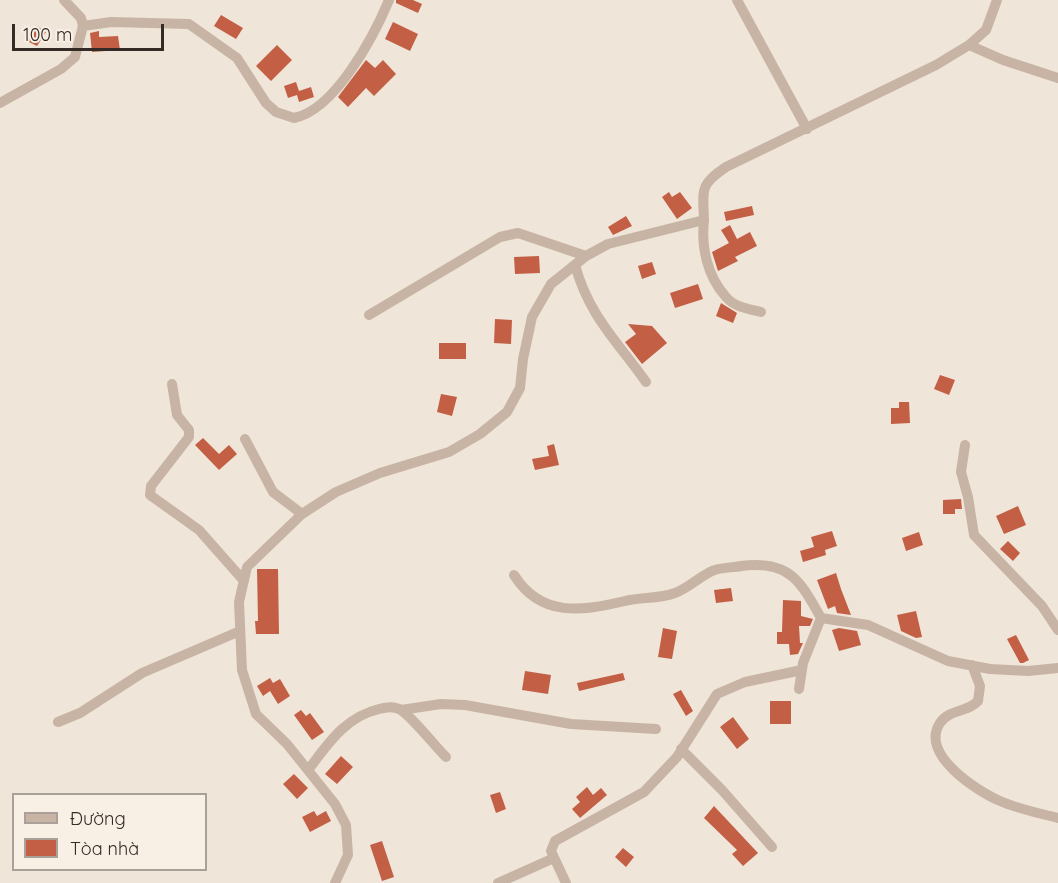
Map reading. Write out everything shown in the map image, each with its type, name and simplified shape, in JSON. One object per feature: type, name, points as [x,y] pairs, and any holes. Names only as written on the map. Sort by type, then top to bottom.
[{"type":"street","points":[[0,103],[69,64],[75,57],[83,26],[81,18],[64,0]]},
{"type":"street","points":[[83,26],[111,21],[189,24],[218,42],[237,58],[266,103],[276,112],[294,118],[315,108],[337,87],[369,41],[389,0]]},
{"type":"street","points":[[737,0],[807,129]]},
{"type":"street","points":[[760,312],[741,307],[726,298],[706,259],[702,241],[704,191],[708,178],[726,167],[936,65],[969,45],[986,30],[998,0]]},
{"type":"street","points":[[969,45],[1003,60],[1058,78]]},
{"type":"street","points":[[335,883],[348,855],[346,825],[335,804],[308,770],[256,714],[242,670],[238,602],[247,567],[302,514],[336,492],[380,473],[449,452],[480,434],[507,412],[520,388],[523,359],[532,317],[551,284],[586,256],[609,244],[704,220]]},
{"type":"street","points":[[369,315],[500,237],[513,232],[586,256]]},
{"type":"street","points":[[575,266],[583,291],[597,320],[646,382]]},
{"type":"street","points":[[172,384],[177,415],[189,430],[189,437],[151,486],[150,495],[199,530],[244,581]]},
{"type":"street","points":[[245,439],[273,492],[302,514]]},
{"type":"street","points":[[964,445],[961,472],[968,497],[974,535],[1042,606],[1058,630]]},
{"type":"street","points":[[514,575],[523,589],[535,597],[554,606],[586,610],[670,595],[712,570],[758,564],[775,566],[788,572],[804,588],[822,618]]},
{"type":"street","points":[[822,618],[867,625],[948,661],[1019,670],[1058,668]]},
{"type":"street","points":[[799,689],[802,670],[822,618]]},
{"type":"street","points":[[58,722],[80,713],[142,673],[240,631]]},
{"type":"street","points":[[972,665],[980,686],[978,701],[969,709],[948,714],[939,724],[935,734],[938,751],[953,770],[990,796],[1058,818]]},
{"type":"street","points":[[566,883],[551,851],[555,841],[637,797],[664,773],[717,694],[746,682],[802,670]]},
{"type":"street","points":[[308,770],[333,737],[362,713],[386,708],[401,710],[441,704],[465,705],[571,724],[656,729]]},
{"type":"street","points":[[401,710],[446,757]]},
{"type":"street","points":[[681,749],[722,790],[772,847]]},
{"type":"street","points":[[498,883],[554,858]]},
{"type":"building","points":[[396,0],[413,0],[422,4],[418,13],[396,3]]},
{"type":"building","points":[[221,15],[243,28],[236,39],[214,26]]},
{"type":"building","points":[[393,22],[418,34],[410,51],[385,39]]},
{"type":"building","points":[[37,26],[46,32],[37,46],[27,41]]},
{"type":"building","points":[[99,31],[99,37],[118,36],[120,50],[92,52],[90,33]]},
{"type":"building","points":[[277,45],[292,60],[271,81],[256,66]]},
{"type":"building","points":[[366,60],[375,68],[383,60],[396,74],[374,96],[366,88],[348,107],[338,97]]},
{"type":"building","points":[[296,82],[299,91],[311,87],[314,97],[299,102],[297,95],[288,98],[284,86]]},
{"type":"building","points":[[669,192],[672,197],[680,192],[692,208],[677,219],[662,197]]},
{"type":"building","points":[[752,206],[754,215],[726,221],[724,212]]},
{"type":"building","points":[[626,216],[632,226],[613,235],[608,227]]},
{"type":"building","points":[[730,225],[737,239],[750,232],[757,246],[735,257],[738,261],[718,271],[712,252],[729,243],[721,230]]},
{"type":"building","points":[[539,256],[540,273],[515,274],[514,257]]},
{"type":"building","points":[[652,262],[656,274],[642,279],[638,266]]},
{"type":"building","points":[[698,284],[703,299],[675,308],[670,293]]},
{"type":"building","points":[[721,303],[737,313],[733,323],[716,316]]},
{"type":"building","points":[[495,319],[512,320],[511,344],[494,343]]},
{"type":"building","points":[[628,324],[652,326],[667,343],[642,364],[625,342],[636,334]]},
{"type":"building","points":[[439,343],[466,343],[466,359],[439,359]]},
{"type":"building","points":[[940,375],[955,380],[949,395],[934,389]]},
{"type":"building","points":[[441,394],[457,397],[452,416],[437,412]]},
{"type":"building","points":[[899,402],[909,402],[910,423],[891,424],[891,408],[899,408]]},
{"type":"building","points":[[203,438],[219,454],[229,445],[237,454],[219,470],[195,445]]},
{"type":"building","points":[[554,444],[559,465],[535,470],[532,459],[549,456],[547,446]]},
{"type":"building","points":[[961,499],[962,509],[955,509],[955,514],[943,514],[943,500]]},
{"type":"building","points":[[1018,506],[1026,525],[1004,534],[996,516]]},
{"type":"building","points":[[832,531],[837,546],[825,550],[826,555],[803,562],[800,551],[814,547],[811,537]]},
{"type":"building","points":[[919,532],[923,545],[906,551],[902,538]]},
{"type":"building","points":[[1008,541],[1020,553],[1013,561],[1000,549]]},
{"type":"building","points":[[257,569],[278,569],[279,634],[256,634]]},
{"type":"building","points":[[836,573],[851,615],[837,613],[835,606],[828,609],[817,580]]},
{"type":"building","points":[[731,588],[733,601],[716,603],[714,590]]},
{"type":"building","points":[[783,600],[801,601],[801,616],[813,619],[810,626],[799,626],[800,643],[803,643],[798,654],[790,655],[789,644],[777,644],[777,632],[782,632]]},
{"type":"building","points":[[916,611],[922,637],[916,638],[901,631],[897,615]]},
{"type":"building","points":[[663,628],[677,631],[672,659],[658,657]]},
{"type":"building","points":[[839,628],[857,631],[861,645],[839,651],[832,630]]},
{"type":"building","points":[[1016,635],[1029,660],[1023,663],[1020,663],[1007,639]]},
{"type":"building","points":[[525,671],[551,675],[548,694],[522,690]]},
{"type":"building","points":[[623,673],[625,680],[579,691],[577,683]]},
{"type":"building","points":[[270,678],[273,683],[280,679],[290,696],[278,704],[270,691],[263,696],[257,686]]},
{"type":"building","points":[[681,690],[693,711],[686,716],[673,694]]},
{"type":"building","points":[[770,701],[791,701],[791,724],[770,724]]},
{"type":"building","points":[[301,710],[306,716],[310,713],[324,732],[312,740],[294,715]]},
{"type":"building","points":[[733,717],[749,739],[737,749],[720,727]]},
{"type":"building","points":[[341,756],[353,767],[337,784],[325,774]]},
{"type":"building","points":[[294,774],[308,788],[297,799],[283,784]]},
{"type":"building","points":[[587,787],[593,795],[601,788],[607,795],[580,818],[572,809],[580,802],[576,797]]},
{"type":"building","points":[[500,792],[506,809],[496,813],[490,795]]},
{"type":"building","points":[[714,806],[758,853],[743,866],[732,854],[737,850],[704,818]]},
{"type":"building","points":[[314,811],[317,816],[326,811],[331,821],[310,832],[302,817]]},
{"type":"building","points":[[382,841],[394,877],[382,881],[370,845]]},
{"type":"building","points":[[623,848],[634,857],[626,867],[615,857]]}]
